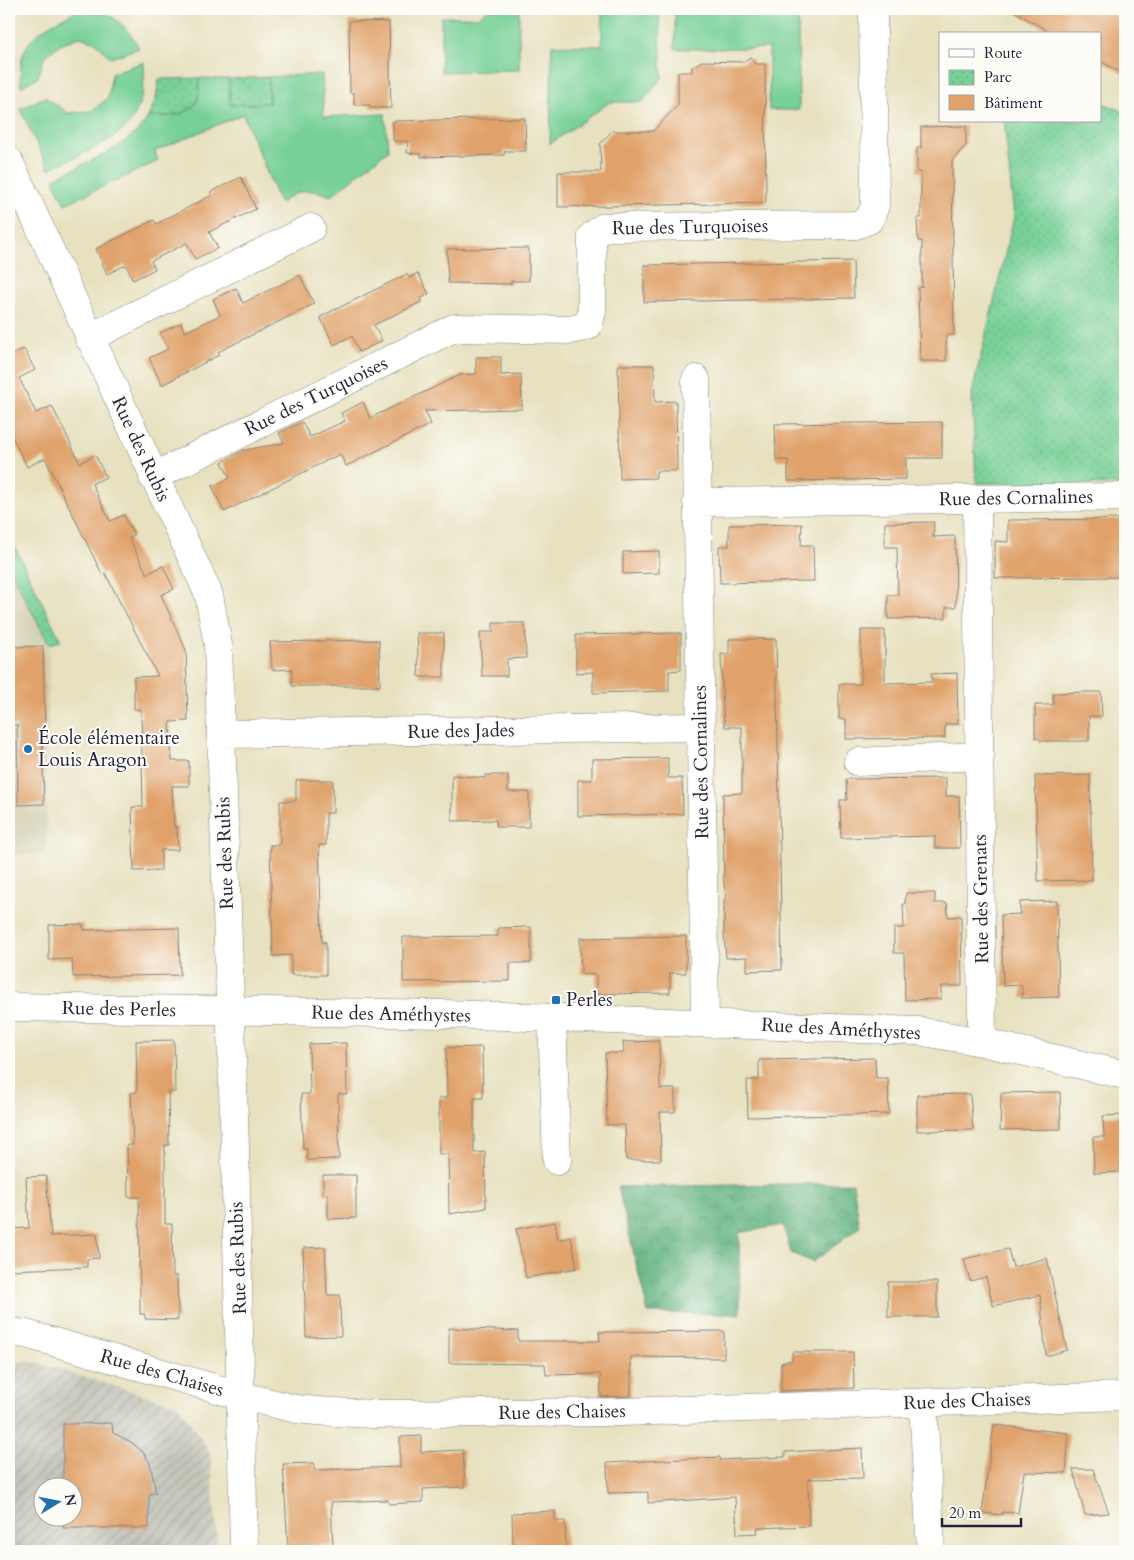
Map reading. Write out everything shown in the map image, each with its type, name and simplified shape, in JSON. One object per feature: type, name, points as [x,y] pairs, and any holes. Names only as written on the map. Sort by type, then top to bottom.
[{"type":"street","name":"Rue des Turquoises","points":[[153,477],[454,328],[570,330],[588,326],[592,311],[592,236],[604,227],[856,225],[869,220],[875,206],[873,9]]},
{"type":"street","name":"Rue des Rubis","points":[[9,161],[209,596],[218,645],[242,1396],[244,1551]]},
{"type":"street","points":[[89,338],[311,228]]},
{"type":"street","name":"Rue des Cornalines","points":[[696,379],[705,1022]]},
{"type":"street","name":"Rue des Cornalines","points":[[697,502],[1125,497]]},
{"type":"street","name":"Rue des Grenats","points":[[977,498],[982,1042]]},
{"type":"street","name":"Rue des Jades","points":[[221,734],[700,727]]},
{"type":"street","points":[[858,762],[980,756]]},
{"type":"street","name":"Rue des Perles","points":[[9,1007],[230,1011]]},
{"type":"street","name":"Rue des Améthystes","points":[[230,1011],[446,1014],[918,1031],[982,1042],[1125,1075]]},
{"type":"street","points":[[552,1018],[557,1161]]},
{"type":"street","name":"Rue des Chaises","points":[[9,1332],[26,1334],[242,1396],[308,1410],[373,1414],[621,1412],[1125,1396]]},
{"type":"street","points":[[923,1403],[931,1551]]},
{"type":"shaded area","name":"École élémentaire Louis Aragon","points":[[9,568],[49,644],[46,854],[9,855]]},
{"type":"shaded area","points":[[9,1360],[34,1362],[178,1405],[210,1452],[218,1551],[9,1551]]},
{"type":"green space","points":[[81,9],[100,12],[116,19],[134,39],[139,48],[111,58],[94,41],[79,37],[60,44],[44,58],[38,77],[21,87],[21,63],[29,43],[53,23]]},
{"type":"green space","points":[[489,9],[519,9],[519,70],[441,72],[441,17],[478,17]]},
{"type":"green space","points":[[602,9],[659,9],[662,78],[642,102],[610,102],[550,144],[552,45],[602,46]]},
{"type":"green space","points":[[675,9],[798,9],[799,110],[769,110],[769,48],[675,49]]},
{"type":"green space","points":[[144,62],[142,92],[138,107],[131,121],[105,142],[49,169],[20,109],[45,97],[68,113],[92,111],[108,98],[112,73]]},
{"type":"green space","points":[[322,74],[324,117],[385,114],[388,150],[331,196],[304,191],[293,195],[280,204],[243,114],[155,151],[158,161],[65,204],[55,184],[55,178],[120,145],[141,127],[148,117],[176,115],[198,99],[199,78],[229,79],[230,105],[269,103],[268,77]]},
{"type":"green space","points":[[268,77],[269,103],[230,105],[229,79]]},
{"type":"green space","points":[[199,78],[198,98],[195,105],[190,109],[177,115],[148,117],[156,99],[159,79]]},
{"type":"green space","points":[[1102,103],[1125,112],[1125,485],[976,483],[972,393],[1014,217],[1004,122],[1102,122]]},
{"type":"green space","points":[[9,535],[61,641],[49,644],[9,568]]},
{"type":"green space","points":[[853,1183],[860,1227],[813,1262],[791,1253],[783,1225],[739,1233],[740,1314],[648,1313],[618,1187]]},
{"type":"building","points":[[1010,9],[1125,9],[1125,75],[1102,62],[1102,32],[1050,32]]},
{"type":"building","points":[[349,21],[389,22],[391,108],[370,108],[370,105],[354,105],[354,93],[350,93]]},
{"type":"building","points":[[750,57],[755,64],[765,64],[766,203],[558,207],[558,172],[601,172],[600,144],[612,131],[653,131],[678,105],[678,72],[692,72],[692,67],[702,61],[744,62]]},
{"type":"building","points":[[525,118],[526,151],[505,151],[504,155],[421,157],[421,154],[407,153],[408,141],[393,141],[393,121]]},
{"type":"building","points":[[966,126],[966,145],[952,161],[954,335],[946,335],[946,361],[920,361],[918,288],[922,287],[922,241],[918,241],[917,218],[921,218],[921,172],[917,172],[917,148],[921,148],[921,127]]},
{"type":"building","points":[[241,177],[256,209],[209,232],[218,248],[195,259],[187,243],[151,261],[155,269],[133,280],[126,265],[107,274],[96,249],[154,220],[156,224],[212,195],[210,192]]},
{"type":"building","points":[[529,248],[529,281],[511,281],[511,284],[448,283],[447,249]]},
{"type":"building","points":[[853,261],[854,298],[644,302],[644,265]]},
{"type":"building","points":[[418,273],[429,294],[420,299],[421,302],[374,325],[382,341],[359,352],[352,336],[334,345],[320,317],[407,274],[409,278]]},
{"type":"building","points":[[300,275],[314,304],[218,352],[219,355],[162,385],[149,358],[168,349],[160,333],[181,323],[185,332],[220,315],[213,299],[236,288],[243,303]]},
{"type":"building","points":[[24,349],[35,370],[19,378],[36,413],[52,406],[80,463],[95,455],[106,477],[92,484],[110,521],[124,515],[134,535],[129,538],[147,574],[163,566],[174,589],[161,595],[186,650],[188,721],[170,722],[172,761],[189,761],[189,786],[172,786],[174,827],[177,827],[178,850],[161,850],[161,870],[134,871],[132,807],[143,807],[141,710],[134,709],[134,677],[158,676],[105,573],[102,574],[45,458],[27,467],[9,430],[9,356]]},
{"type":"building","points":[[476,357],[501,357],[501,375],[521,374],[522,409],[425,411],[431,424],[346,466],[340,454],[224,512],[212,486],[230,478],[222,462],[244,450],[284,443],[279,433],[302,422],[310,437],[345,421],[341,413],[363,402],[370,418],[460,375],[476,374]]},
{"type":"building","points":[[618,365],[654,365],[655,402],[676,401],[677,471],[656,471],[656,478],[620,479]]},
{"type":"building","points":[[942,422],[942,458],[906,458],[906,479],[788,481],[788,460],[776,460],[775,424]]},
{"type":"building","points":[[1125,519],[1125,577],[995,578],[995,541],[1008,542],[1008,520]]},
{"type":"building","points":[[934,522],[933,537],[955,536],[956,607],[946,607],[946,618],[888,619],[888,595],[898,595],[897,547],[885,547],[885,523]]},
{"type":"building","points":[[802,524],[801,545],[813,545],[814,581],[720,583],[719,546],[729,546],[729,525]]},
{"type":"building","points":[[659,551],[659,573],[623,574],[623,552]]},
{"type":"building","points":[[493,623],[525,623],[526,658],[507,659],[507,676],[482,676],[480,632],[493,632]]},
{"type":"building","points":[[861,630],[885,630],[885,683],[932,682],[931,674],[957,673],[958,724],[945,724],[945,738],[846,739],[846,719],[839,719],[839,684],[861,684]]},
{"type":"building","points":[[417,633],[444,633],[444,677],[419,677]]},
{"type":"building","points":[[681,633],[681,670],[669,671],[669,691],[593,693],[593,672],[576,673],[576,635]]},
{"type":"building","points":[[729,639],[776,639],[782,970],[747,971],[747,957],[726,958],[724,934],[724,899],[726,899],[724,884],[723,794],[742,793],[742,727],[725,727],[723,712],[721,654],[729,654]]},
{"type":"building","points":[[379,640],[380,686],[292,686],[292,669],[272,670],[270,642]]},
{"type":"building","points":[[43,646],[44,804],[18,805],[17,725],[9,725],[9,647]]},
{"type":"building","points":[[1101,692],[1102,716],[1089,716],[1089,741],[1040,741],[1039,738],[1035,738],[1035,705],[1053,705],[1053,693]]},
{"type":"building","points":[[668,758],[668,778],[682,778],[683,814],[578,816],[578,780],[592,780],[592,759]]},
{"type":"building","points":[[452,775],[485,778],[485,775],[508,775],[508,792],[529,792],[529,827],[497,827],[496,820],[452,821]]},
{"type":"building","points":[[1090,775],[1092,880],[1038,881],[1035,776]]},
{"type":"building","points":[[946,778],[946,796],[959,796],[960,848],[935,848],[935,836],[841,838],[840,800],[847,800],[846,779]]},
{"type":"building","points":[[296,780],[333,780],[333,813],[326,813],[326,845],[319,845],[322,942],[326,942],[326,975],[291,975],[291,955],[273,956],[270,845],[280,845],[280,801],[296,801]]},
{"type":"building","points":[[906,893],[935,893],[935,903],[947,903],[948,917],[961,916],[962,986],[941,986],[941,999],[905,1000],[904,953],[894,953],[894,928],[904,928],[903,904],[905,904]]},
{"type":"building","points":[[1057,901],[1059,997],[1022,998],[1022,985],[1003,986],[1001,915],[1020,914],[1020,902]]},
{"type":"building","points":[[83,924],[84,930],[179,928],[180,975],[73,977],[72,959],[49,960],[49,925]]},
{"type":"building","points":[[531,927],[531,963],[510,963],[510,981],[403,982],[403,937],[498,936],[498,928]]},
{"type":"building","points":[[686,936],[686,973],[670,973],[670,993],[596,994],[596,975],[581,974],[580,938]]},
{"type":"building","points":[[174,1040],[175,1092],[168,1092],[169,1145],[165,1145],[165,1224],[172,1224],[173,1276],[177,1276],[178,1320],[145,1319],[145,1314],[140,1314],[139,1197],[128,1197],[127,1145],[133,1145],[131,1093],[137,1092],[136,1041]]},
{"type":"building","points":[[659,1041],[660,1089],[675,1089],[675,1112],[660,1112],[661,1160],[626,1160],[625,1125],[607,1125],[605,1053],[624,1053],[623,1042]]},
{"type":"building","points":[[346,1043],[347,1094],[338,1094],[339,1159],[307,1160],[307,1149],[303,1149],[301,1094],[310,1094],[309,1044]]},
{"type":"building","points":[[482,1047],[483,1098],[474,1098],[474,1153],[485,1152],[486,1208],[449,1214],[448,1154],[439,1154],[439,1098],[447,1098],[446,1048]]},
{"type":"building","points":[[875,1058],[876,1078],[888,1078],[889,1114],[748,1117],[747,1080],[759,1080],[759,1060]]},
{"type":"building","points":[[1060,1092],[1061,1129],[1000,1130],[1001,1093]]},
{"type":"building","points":[[970,1094],[973,1130],[917,1131],[917,1095]]},
{"type":"building","points":[[1125,1115],[1125,1172],[1094,1173],[1093,1137],[1104,1137],[1103,1116]]},
{"type":"building","points":[[323,1175],[356,1175],[356,1218],[328,1219],[328,1195],[323,1194]]},
{"type":"building","points":[[46,1176],[51,1236],[97,1234],[99,1258],[87,1259],[87,1267],[9,1270],[9,1229],[29,1228],[26,1177]]},
{"type":"building","points":[[555,1222],[558,1240],[571,1237],[577,1268],[526,1278],[516,1229]]},
{"type":"building","points":[[325,1247],[327,1295],[340,1295],[341,1336],[306,1337],[303,1248]]},
{"type":"building","points":[[1008,1249],[1013,1267],[1047,1258],[1067,1350],[1046,1356],[1040,1295],[993,1306],[986,1277],[970,1281],[964,1259]]},
{"type":"building","points":[[888,1282],[937,1282],[937,1317],[888,1317]]},
{"type":"building","points":[[449,1328],[518,1331],[518,1341],[600,1341],[599,1332],[724,1331],[724,1358],[631,1357],[631,1396],[601,1397],[600,1374],[546,1375],[545,1364],[449,1363]]},
{"type":"building","points":[[792,1352],[853,1352],[854,1388],[781,1391],[781,1363],[792,1360]]},
{"type":"building","points":[[112,1423],[113,1433],[131,1442],[143,1452],[150,1463],[156,1493],[149,1494],[149,1528],[82,1528],[82,1478],[63,1478],[63,1424]]},
{"type":"building","points":[[994,1425],[1069,1433],[1066,1473],[1024,1472],[1018,1513],[1002,1512],[1002,1515],[982,1513]]},
{"type":"building","points":[[421,1436],[421,1452],[463,1450],[465,1487],[423,1489],[423,1502],[389,1504],[388,1500],[331,1502],[333,1545],[288,1547],[283,1464],[314,1463],[314,1470],[400,1467],[400,1437]]},
{"type":"building","points":[[862,1448],[863,1478],[808,1479],[809,1526],[757,1528],[758,1533],[737,1534],[735,1497],[648,1503],[648,1492],[608,1493],[607,1463],[720,1457],[720,1460],[785,1457],[785,1452]]},
{"type":"building","points":[[1073,1469],[1093,1469],[1109,1513],[1085,1515]]},
{"type":"building","points":[[555,1511],[555,1521],[565,1521],[566,1551],[513,1551],[512,1513]]},
{"type":"place","name":"École élémentaire Louis Aragon","points":[[28,749]]},
{"type":"place","name":"Perles","points":[[556,1000]]}]
